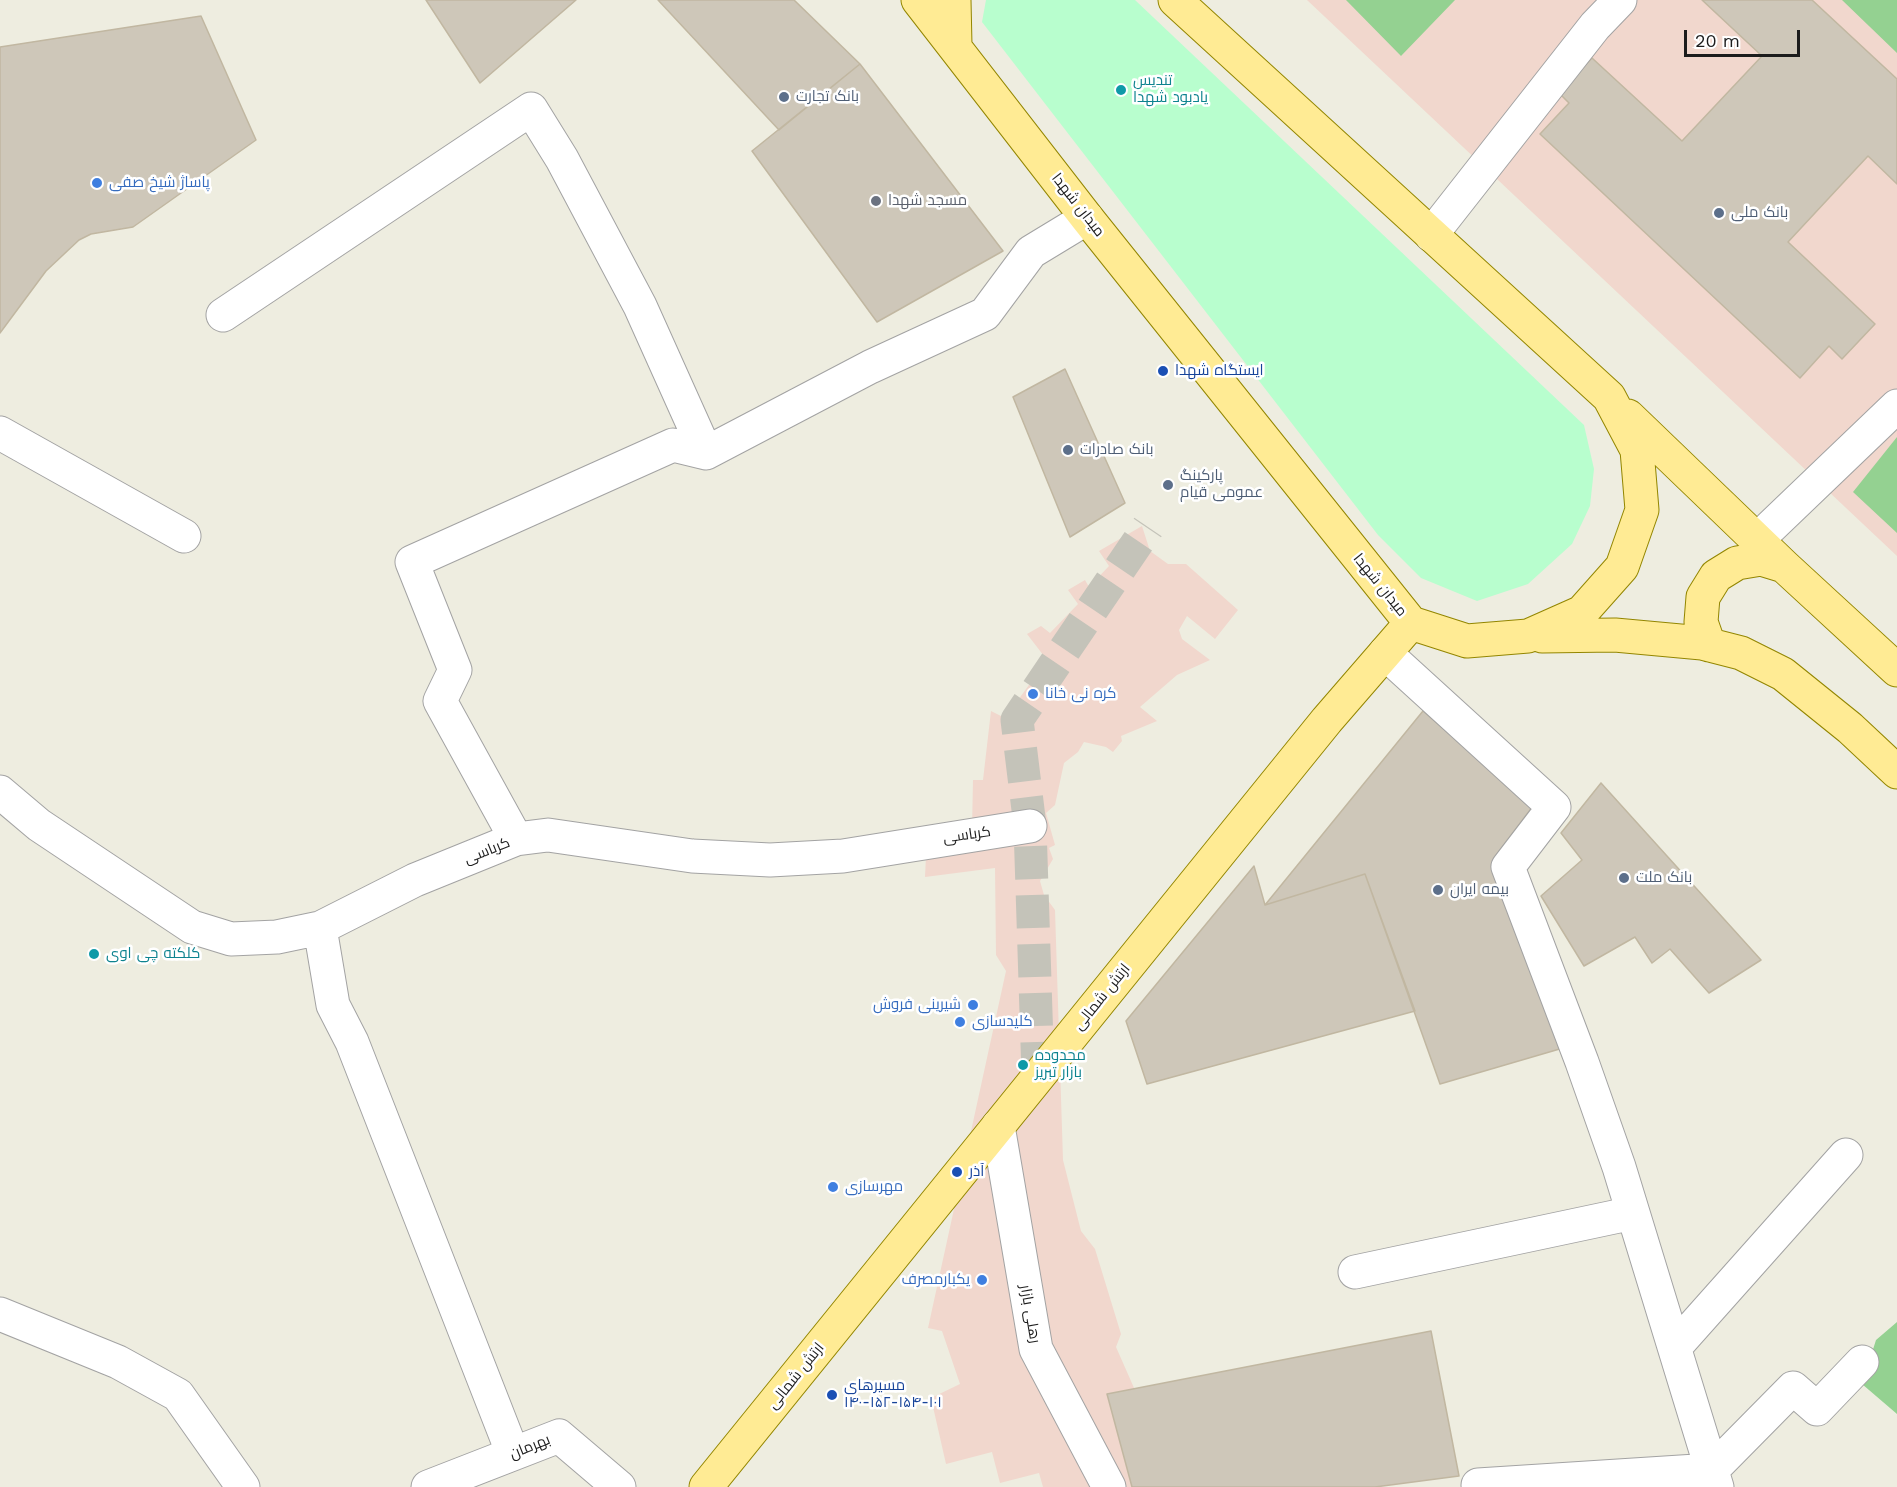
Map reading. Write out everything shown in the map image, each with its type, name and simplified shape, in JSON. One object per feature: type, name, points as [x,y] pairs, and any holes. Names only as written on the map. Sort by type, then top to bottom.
[{"type":"main road","name":"میدان شهدا","points":[[918,0],[1087,218],[1411,623],[1467,641],[1528,636],[1582,612],[1622,567],[1642,510],[1637,450],[1609,397],[1175,0]]},
{"type":"main road","points":[[954,0],[955,45]]},
{"type":"main road","points":[[1609,397],[1785,567],[1897,670]]},
{"type":"main road","points":[[1709,645],[1701,622],[1703,597],[1716,576],[1737,563],[1753,560],[1761,559],[1785,567]]},
{"type":"main road","name":"ارتش شمالی","points":[[706,1487],[1327,720],[1411,623]]},
{"type":"main road","points":[[1528,636],[1614,635],[1709,645],[1741,653],[1784,674],[1850,728],[1897,772]]},
{"type":"street","points":[[1431,235],[1595,26],[1620,0]]},
{"type":"street","points":[[223,315],[531,109],[562,159],[640,306],[706,453]]},
{"type":"street","points":[[516,839],[440,701],[456,670],[412,562],[673,445],[706,453],[870,367],[985,314],[1032,252],[1087,218]]},
{"type":"street","points":[[1757,540],[1897,406]]},
{"type":"street","points":[[0,433],[184,536]]},
{"type":"street","points":[[1385,653],[1554,807],[1508,867],[1582,1062],[1633,1212],[1715,1478]]},
{"type":"street","name":"کرباسی","points":[[0,792],[39,825],[192,927],[231,939],[277,937],[320,928],[415,880],[516,839],[548,835],[692,856],[770,860],[843,856],[1030,826]]},
{"type":"street","points":[[320,928],[333,1005],[352,1042],[513,1454]]},
{"type":"street","name":"رهلی بازار","points":[[998,1126],[1036,1348],[1109,1487]]},
{"type":"street","points":[[1675,1347],[1846,1155]]},
{"type":"street","points":[[1355,1272],[1633,1212]]},
{"type":"street","points":[[0,1314],[118,1362],[178,1395],[243,1487]]},
{"type":"street","points":[[1478,1485],[1715,1478],[1793,1388],[1817,1409],[1862,1362]]},
{"type":"street","name":"بهرمان","points":[[428,1487],[559,1436],[619,1487]]},
{"type":"shaded area","points":[[1307,0],[1897,0],[1897,556]]},
{"type":"shaded area","name":"محدوده بازار تبریز","points":[[1142,526],[1150,551],[1168,564],[1186,564],[1238,610],[1215,639],[1187,616],[1179,630],[1182,639],[1210,660],[1177,675],[1140,707],[1157,721],[1121,736],[1122,741],[1113,752],[1106,747],[1084,742],[1078,752],[1064,763],[1055,805],[1046,813],[1055,845],[1049,848],[1053,859],[1040,881],[1044,895],[1055,910],[1063,1160],[1081,1231],[1095,1249],[1121,1334],[1116,1347],[1168,1465],[1185,1487],[1043,1487],[1039,1473],[1000,1483],[992,1452],[946,1464],[931,1398],[960,1384],[942,1331],[928,1328],[1006,971],[996,955],[995,868],[925,877],[927,835],[972,829],[973,780],[983,780],[991,711],[1005,718],[1047,660],[1027,634],[1041,626],[1050,633],[1078,604],[1068,590],[1085,580],[1089,587],[1109,566],[1099,551]]},
{"type":"green space","points":[[986,0],[1135,0],[1584,425],[1594,469],[1590,506],[1572,544],[1528,584],[1477,601],[1421,578],[1378,535],[982,22]]},
{"type":"green space","points":[[1346,0],[1455,0],[1401,56]]},
{"type":"green space","points":[[1842,0],[1897,0],[1897,53]]},
{"type":"green space","points":[[1897,437],[1897,533],[1853,492]]},
{"type":"green space","points":[[1897,1322],[1897,1414],[1862,1384],[1876,1340]]},
{"type":"building","points":[[426,0],[576,0],[480,83]]},
{"type":"building","name":"بانک تجارت","points":[[658,0],[794,0],[860,64],[779,130]]},
{"type":"building","name":"بانک ملی","points":[[1702,0],[1812,0],[1897,79],[1897,184],[1868,156],[1788,242],[1875,324],[1842,359],[1829,346],[1800,378],[1540,134],[1569,103],[1559,93],[1592,58],[1682,141],[1762,56]]},
{"type":"building","name":"پاساژ شیخ صفی","points":[[201,16],[256,140],[133,227],[91,234],[79,240],[46,271],[0,333],[0,47]]},
{"type":"building","name":"مسجد شهدا","points":[[860,64],[1003,251],[877,322],[752,151]]},
{"type":"building","name":"بانک صادرات","points":[[1065,369],[1125,503],[1070,537],[1013,397]]},
{"type":"building","name":"بیمه ایران","points":[[1423,711],[1533,806],[1494,858],[1563,1048],[1440,1084],[1365,874],[1265,905]]},
{"type":"building","name":"بانک ملت","points":[[1601,783],[1761,960],[1709,993],[1670,949],[1652,963],[1635,937],[1584,966],[1541,896],[1582,860],[1561,833]]},
{"type":"building","points":[[1254,866],[1265,905],[1365,874],[1415,1011],[1147,1084],[1126,1021]]},
{"type":"building","points":[[1431,1331],[1459,1476],[1375,1487],[1132,1487],[1107,1394]]},
{"type":"tunnel","points":[[1038,1075],[1030,826],[1017,720],[1148,527]]},
{"type":"place","name":"تندیس یادبود شهدا","points":[[1121,90]]},
{"type":"place","name":"بانک تجارت","points":[[784,97]]},
{"type":"place","name":"پاساژ شیخ صفی","points":[[97,183]]},
{"type":"place","name":"مسجد شهدا","points":[[876,201]]},
{"type":"place","name":"بانک ملی","points":[[1719,213]]},
{"type":"place","name":"ایستگاه شهدا","points":[[1163,371]]},
{"type":"place","name":"بانک صادرات","points":[[1068,450]]},
{"type":"place","name":"پارکینگ عمومی قیام","points":[[1168,485]]},
{"type":"place","name":"کره نی خانا","points":[[1033,694]]},
{"type":"place","name":"بانک ملت","points":[[1624,878]]},
{"type":"place","name":"بیمه ایران","points":[[1438,890]]},
{"type":"place","name":"کلکته چی اوی","points":[[94,954]]},
{"type":"place","name":"شیرینی فروش","points":[[973,1005]]},
{"type":"place","name":"کلیدسازی","points":[[960,1022]]},
{"type":"place","name":"محدوده بازار تبریز","points":[[1023,1065]]},
{"type":"place","name":"آذر","points":[[957,1172]]},
{"type":"place","name":"مهرسازی","points":[[833,1187]]},
{"type":"place","name":"یکبارمصرف","points":[[982,1280]]},
{"type":"place","name":"مسیرهای ۱۴۰-۱۵۲-۱۵۴-۱۰۱","points":[[832,1395]]}]
